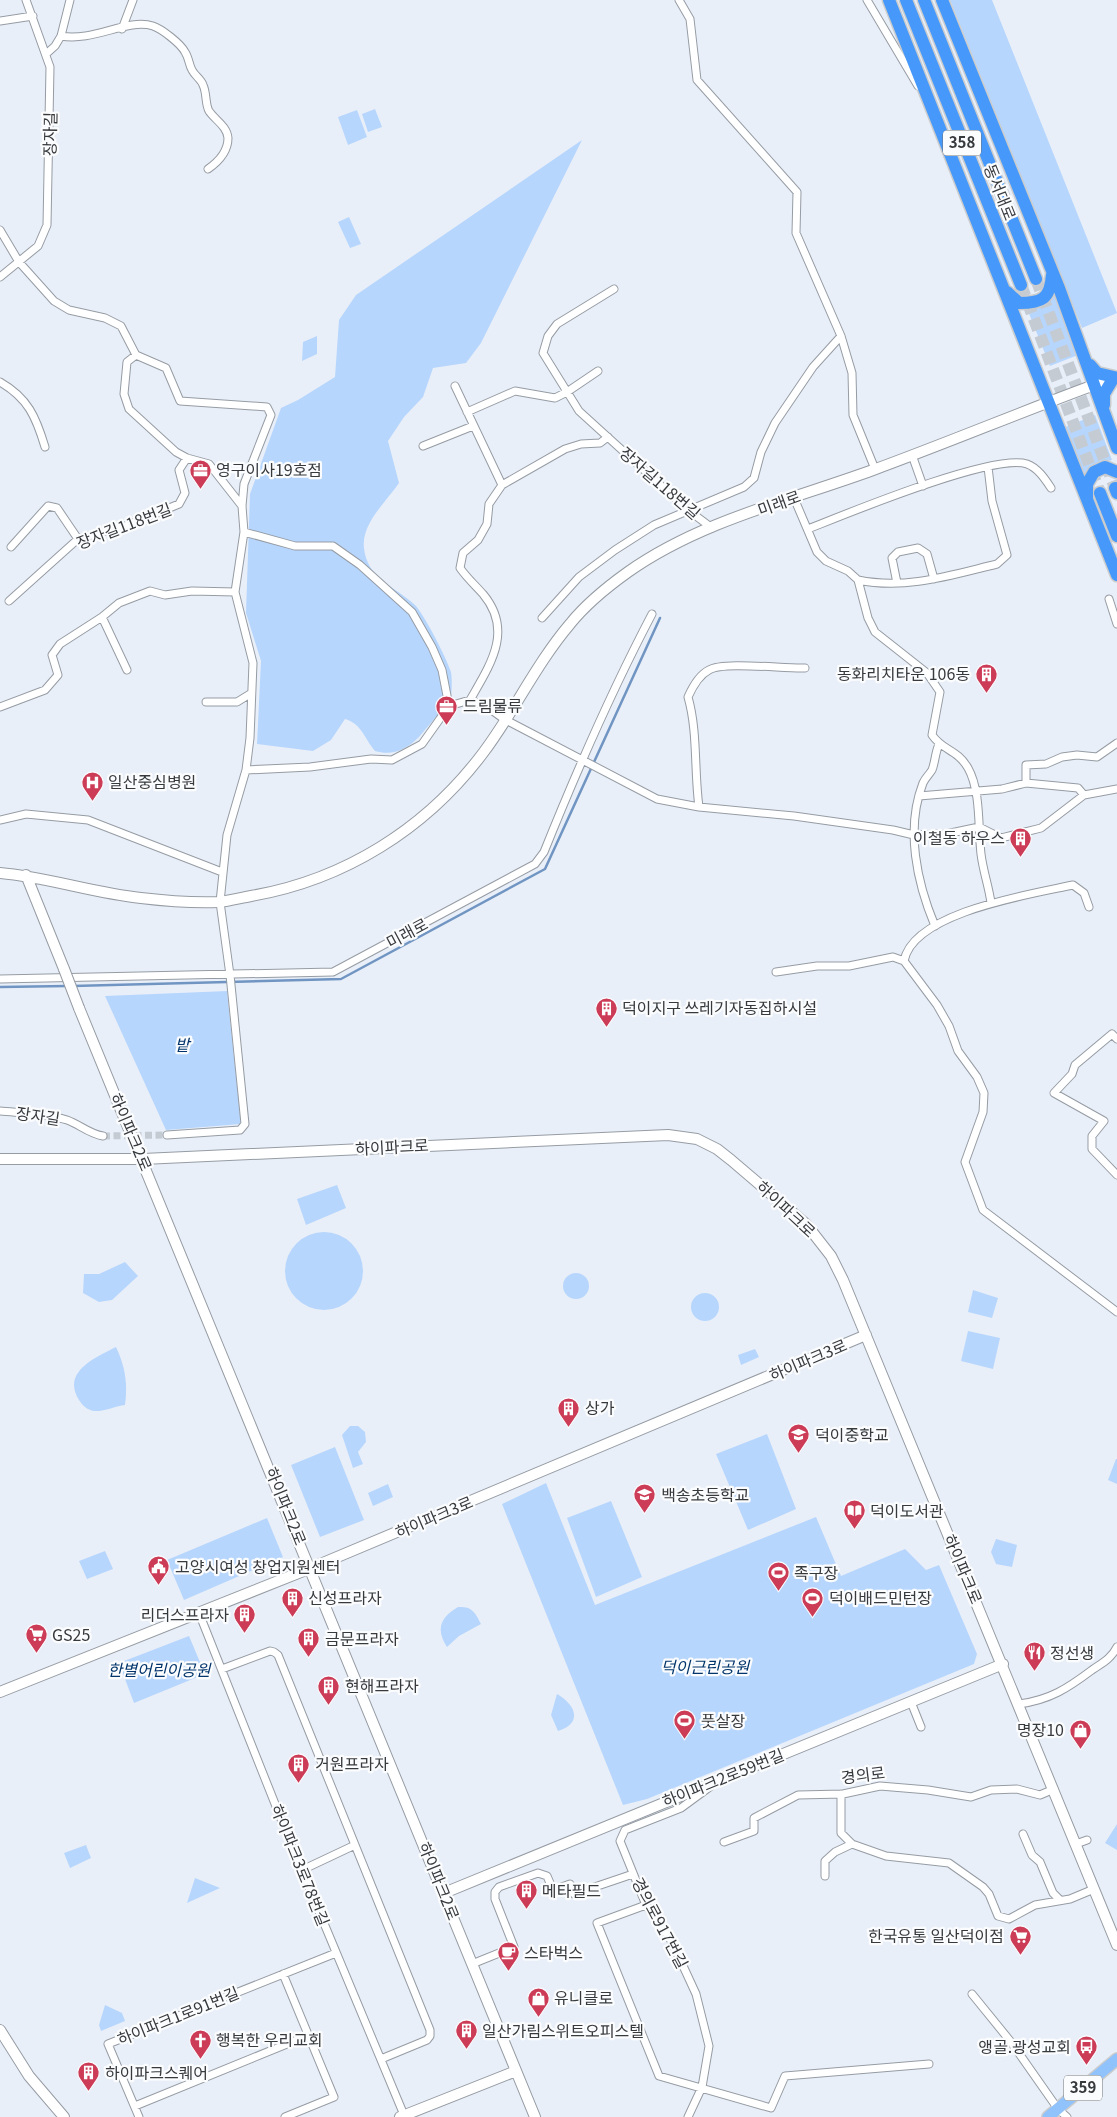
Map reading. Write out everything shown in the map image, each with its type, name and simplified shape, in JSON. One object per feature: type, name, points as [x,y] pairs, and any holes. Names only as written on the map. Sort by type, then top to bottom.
[{"type":"highway","points":[[889,0],[1006,290],[1117,575]]},
{"type":"highway","name":"동서대로","points":[[906,0],[1021,285]]},
{"type":"highway","name":"동서대로","points":[[924,0],[1036,279]]},
{"type":"highway","points":[[942,0],[1086,359],[1117,448]]},
{"type":"highway","points":[[1006,290],[1019,302],[1033,303],[1044,299],[1051,290],[1052,272]]},
{"type":"highway","points":[[1086,359],[1097,373],[1116,377],[1104,394],[1105,413]]},
{"type":"highway","points":[[1087,499],[1088,484],[1094,472],[1105,467],[1117,472]]},
{"type":"highway","points":[[1100,494],[1117,536]]},
{"type":"main road","name":"359","points":[[1048,2117],[1117,2060]]},
{"type":"street","name":"장자길","points":[[0,277],[38,246],[47,225],[50,67],[26,0]]},
{"type":"street","points":[[46,54],[55,46],[61,36],[70,0]]},
{"type":"street","points":[[122,29],[132,0]]},
{"type":"street","points":[[679,0],[690,19],[697,80],[797,192],[796,233],[841,336],[852,373],[853,415],[875,469]]},
{"type":"street","points":[[867,0],[933,112]]},
{"type":"street","points":[[0,21],[33,16]]},
{"type":"street","points":[[61,36],[76,39],[122,29],[137,23],[155,27],[185,51],[192,71],[203,83],[207,94],[208,109],[225,128],[228,138],[224,152],[216,163],[208,169]]},
{"type":"street","points":[[0,230],[19,262],[54,301],[69,310],[105,318],[121,326],[136,355],[166,368],[180,401],[267,407],[271,414],[244,484],[242,506],[244,532],[235,592],[253,663],[250,694],[250,738],[246,770],[228,835],[222,872],[220,902],[232,993],[245,1124],[240,1130],[167,1135]]},
{"type":"street","name":"장자길118번길","points":[[614,289],[557,324],[548,336],[542,352],[579,411],[688,510],[712,528]]},
{"type":"street","points":[[542,618],[579,577],[614,550],[654,525],[744,486],[754,478],[761,452],[775,423],[812,367],[841,336]]},
{"type":"street","points":[[136,355],[127,362],[124,394],[129,409],[176,452],[187,458],[209,464],[242,506]]},
{"type":"street","points":[[467,412],[515,391],[555,398],[598,371]]},
{"type":"street","name":"미래로","points":[[0,873],[26,875],[139,898],[220,902],[301,885],[336,872],[404,833],[447,797],[485,751],[568,625],[597,596],[654,554],[712,528],[875,469],[1116,377]]},
{"type":"street","points":[[0,382],[26,402],[38,422],[45,447]]},
{"type":"street","points":[[454,386],[502,485]]},
{"type":"street","points":[[423,446],[473,426]]},
{"type":"street","name":"장자길118번길","points":[[470,700],[496,648],[500,629],[493,611],[483,594],[468,581],[460,568],[463,553],[478,540],[487,524],[489,504],[502,485],[565,449],[581,444],[600,443],[608,438]]},
{"type":"street","points":[[912,455],[923,486]]},
{"type":"street","name":"장자길118번길","points":[[9,602],[78,540],[128,525],[179,504],[185,493],[179,470],[187,458]]},
{"type":"street","points":[[808,529],[923,486],[988,467],[1006,464],[1026,464],[1042,474],[1051,488]]},
{"type":"street","points":[[794,498],[817,552],[826,561],[848,571],[858,580],[874,583],[910,584],[997,564],[1007,555],[992,501],[988,467]]},
{"type":"street","points":[[11,547],[48,506],[56,508],[78,540]]},
{"type":"street","points":[[244,532],[295,546],[333,546],[360,565],[412,612],[432,647],[442,670],[449,706]]},
{"type":"street","points":[[897,583],[892,558],[898,552],[918,548],[927,554],[934,579]]},
{"type":"street","points":[[858,580],[868,618],[875,632],[927,673],[940,692],[932,735],[938,744],[957,753],[968,768],[977,792],[981,855],[991,903]]},
{"type":"street","points":[[0,707],[45,690],[58,675],[52,655],[60,644],[102,617],[119,603],[150,591],[165,595],[192,591],[235,592]]},
{"type":"street","points":[[1109,599],[1117,624]]},
{"type":"street","name":"미래로","points":[[0,979],[230,976],[333,972],[535,864],[544,852],[584,762],[616,682],[652,614]]},
{"type":"street","points":[[102,617],[127,670]]},
{"type":"street","points":[[699,807],[695,774],[694,719],[688,697],[694,685],[709,670],[723,666],[805,668]]},
{"type":"street","points":[[206,702],[237,702],[250,694]]},
{"type":"street","points":[[246,770],[392,760],[422,744],[449,706],[470,700],[486,706],[504,720],[657,799],[699,807],[794,816],[914,835],[946,834],[979,827],[1001,838],[1041,828],[1084,795],[1117,789]]},
{"type":"street","points":[[935,926],[919,880],[914,835],[919,796],[923,781],[932,770],[938,744]]},
{"type":"street","points":[[1026,783],[1026,765],[1046,764],[1070,756],[1097,757],[1117,744]]},
{"type":"street","points":[[919,796],[977,792],[1026,783],[1078,788],[1084,795]]},
{"type":"street","points":[[0,820],[26,814],[88,820],[222,872]]},
{"type":"street","name":"하이파크2로","points":[[26,875],[535,2117]]},
{"type":"street","points":[[904,961],[906,952],[918,939],[935,926],[961,913],[991,903],[1073,885],[1084,893],[1089,907]]},
{"type":"street","points":[[776,972],[817,966],[849,966],[893,957],[904,961],[937,1005],[949,1026],[958,1051],[977,1077],[984,1093],[983,1112],[965,1162],[983,1210],[1117,1312]]},
{"type":"street","points":[[1117,1039],[1112,1034],[1075,1064],[1072,1074],[1054,1093],[1104,1121],[1092,1136],[1092,1149],[1117,1175]]},
{"type":"street","name":"장자길","points":[[0,1111],[55,1116],[72,1121],[96,1135],[103,1136]]},
{"type":"street","name":"하이파크로","points":[[0,1159],[142,1158],[610,1136],[668,1135],[697,1139],[718,1149],[813,1232],[831,1256],[866,1335],[1020,1704],[1117,1945]]},
{"type":"street","name":"하이파크3로","points":[[0,1692],[311,1568],[866,1335]]},
{"type":"street","name":"하이파크3로78번길","points":[[199,1613],[336,1953],[382,2059],[402,2116]]},
{"type":"street","points":[[1020,1704],[1030,1703],[1068,1689],[1112,1657],[1117,1648]]},
{"type":"street","points":[[222,1669],[270,1651],[278,1655],[430,2030],[430,2036],[427,2040],[382,2059]]},
{"type":"street","name":"하이파크2로59번길","points":[[444,1893],[1003,1664]]},
{"type":"street","points":[[911,1702],[921,1727]]},
{"type":"street","name":"경의로917번길","points":[[688,2117],[702,2087],[709,2046],[696,1994],[672,1942],[646,1905],[620,1841],[625,1830],[681,1808],[701,1796],[717,1781]]},
{"type":"street","name":"경의로","points":[[724,1842],[754,1831],[754,1818],[798,1795],[841,1794],[880,1786],[928,1790],[971,1797],[991,1790],[1017,1789],[1040,1795],[1054,1790]]},
{"type":"street","points":[[841,1794],[841,1833],[852,1844],[886,1856],[949,1863],[983,1887],[989,1894],[998,1916],[1009,1918],[1035,1905],[1060,1900],[1094,1889]]},
{"type":"street","points":[[1023,1834],[1032,1855],[1040,1862],[1053,1893],[1060,1900]]},
{"type":"street","points":[[1076,1844],[1087,1840]]},
{"type":"street","points":[[825,1876],[825,1861],[835,1852],[852,1844]]},
{"type":"street","points":[[302,1870],[354,1845]]},
{"type":"street","points":[[472,1964],[514,1947],[496,1899],[495,1892],[499,1887],[538,1873],[547,1876],[553,1890],[570,1884],[574,1894],[633,1874]]},
{"type":"street","points":[[646,1905],[597,1923],[659,2076],[771,2108],[785,2076],[929,2064]]},
{"type":"street","name":"하이파크1로91번길","points":[[139,2117],[108,2044],[336,1953]]},
{"type":"street","points":[[284,1974],[334,2097],[285,2117]]},
{"type":"street","points":[[972,1994],[1011,2042],[1058,2109],[1068,2117]]},
{"type":"street","points":[[1,2033],[29,2076],[64,2117]]},
{"type":"street","points":[[135,2106],[309,2036]]},
{"type":"street","points":[[402,2116],[516,2071]]},
{"type":"green space","points":[[950,0],[992,0],[1117,313],[1082,328]]},
{"type":"green space","points":[[375,109],[382,127],[368,132],[362,114]]},
{"type":"green space","points":[[357,110],[367,137],[348,145],[338,117]]},
{"type":"green space","points":[[582,140],[481,343],[466,363],[433,368],[423,397],[404,417],[388,441],[399,483],[381,506],[366,530],[364,548],[366,559],[376,575],[415,605],[424,617],[445,657],[451,672],[452,681],[449,699],[419,737],[398,751],[387,753],[375,751],[359,728],[351,721],[345,719],[331,740],[313,751],[257,744],[261,661],[246,613],[250,494],[281,408],[298,400],[335,377],[339,320],[356,295]]},
{"type":"green space","points":[[349,217],[361,244],[350,248],[338,222]]},
{"type":"green space","points":[[1055,293],[1078,355],[1050,366],[1028,311],[1048,303]]},
{"type":"green space","points":[[317,336],[317,354],[302,361],[303,342]]},
{"type":"green space","points":[[1095,415],[1112,460],[1091,466],[1082,478],[1063,428]]},
{"type":"green space","name":"밭","points":[[227,991],[241,1124],[166,1130],[105,996]]},
{"type":"green space","points":[[337,1185],[346,1208],[306,1225],[297,1199]]},
{"type":"green space","points":[[324,1232],[339,1235],[352,1243],[360,1256],[363,1271],[360,1286],[352,1299],[339,1307],[324,1310],[309,1307],[296,1299],[288,1286],[285,1271],[288,1256],[296,1243],[309,1235]]},
{"type":"green space","points":[[125,1262],[138,1276],[112,1300],[99,1302],[83,1293],[84,1274],[99,1274]]},
{"type":"green space","points":[[576,1273],[585,1277],[589,1286],[585,1295],[576,1299],[567,1295],[563,1286],[567,1277]]},
{"type":"green space","points":[[973,1290],[998,1298],[992,1318],[968,1312]]},
{"type":"green space","points":[[705,1293],[715,1297],[719,1307],[715,1317],[705,1321],[695,1317],[691,1307],[695,1297]]},
{"type":"green space","points":[[968,1331],[1000,1338],[993,1369],[961,1361]]},
{"type":"green space","points":[[116,1347],[125,1375],[125,1405],[101,1411],[89,1410],[80,1402],[75,1390],[74,1381],[83,1367]]},
{"type":"green space","points":[[755,1349],[759,1357],[741,1365],[738,1355]]},
{"type":"green space","points":[[350,1426],[358,1426],[365,1432],[366,1442],[358,1452],[363,1464],[353,1468],[342,1435]]},
{"type":"green space","points":[[767,1434],[796,1509],[748,1530],[716,1454]]},
{"type":"green space","points":[[335,1447],[364,1520],[320,1537],[291,1465]]},
{"type":"green space","points":[[1117,1459],[1117,1484],[1108,1480]]},
{"type":"green space","name":"덕이근린공원","points":[[546,1483],[595,1605],[816,1517],[841,1576],[905,1549],[926,1570],[939,1565],[977,1654],[974,1664],[647,1799],[623,1805],[502,1504]]},
{"type":"green space","points":[[388,1484],[393,1497],[373,1506],[368,1493]]},
{"type":"green space","points":[[611,1501],[642,1577],[596,1597],[567,1518]]},
{"type":"green space","points":[[267,1518],[283,1557],[184,1600],[167,1560]]},
{"type":"green space","points":[[996,1539],[1017,1545],[1012,1567],[996,1564],[991,1552]]},
{"type":"green space","points":[[105,1551],[113,1569],[87,1579],[79,1561]]},
{"type":"green space","points":[[458,1607],[473,1611],[481,1624],[459,1636],[447,1647],[441,1635],[442,1624],[447,1615]]},
{"type":"green space","name":"한별어린이공원","points":[[189,1636],[205,1674],[134,1703],[119,1663]]},
{"type":"green space","points":[[557,1694],[569,1703],[574,1714],[574,1719],[571,1723],[566,1728],[558,1731],[551,1715]]},
{"type":"green space","points":[[1117,1824],[1117,1850],[1105,1843]]},
{"type":"green space","points":[[86,1845],[91,1858],[70,1868],[64,1853]]},
{"type":"green space","points":[[195,1878],[220,1888],[187,1903]]},
{"type":"green space","points":[[105,2005],[122,2013],[125,2021],[101,2031],[99,2025]]},
{"type":"waterway","points":[[73,986],[341,979],[545,869],[660,618]]},
{"type":"waterway","points":[[0,987],[67,986]]},
{"type":"tunnel","points":[[1036,279],[1115,488]]},
{"type":"tunnel","points":[[1021,285],[1100,493]]},
{"type":"tunnel","points":[[103,1136],[167,1135]]},
{"type":"place","name":"영구이사19호점","points":[[200,489]]},
{"type":"place","name":"동화리치타운 106동","points":[[986,693]]},
{"type":"place","name":"드림물류","points":[[447,725]]},
{"type":"place","name":"일산중심병원","points":[[92,801]]},
{"type":"place","name":"이철동 하우스","points":[[1021,857]]},
{"type":"place","name":"덕이지구 쓰레기자동집하시설","points":[[606,1027]]},
{"type":"place","name":"상가","points":[[569,1427]]},
{"type":"place","name":"덕이중학교","points":[[799,1454]]},
{"type":"place","name":"백송초등학교","points":[[645,1514]]},
{"type":"place","name":"덕이도서관","points":[[854,1530]]},
{"type":"place","name":"고양시여성 창업지원센터","points":[[159,1586]]},
{"type":"place","name":"족구장","points":[[778,1592]]},
{"type":"place","name":"신성프라자","points":[[292,1617]]},
{"type":"place","name":"덕이배드민턴장","points":[[813,1617]]},
{"type":"place","name":"리더스프라자","points":[[245,1634]]},
{"type":"place","name":"GS25","points":[[36,1654]]},
{"type":"place","name":"금문프라자","points":[[309,1658]]},
{"type":"place","name":"정선생","points":[[1034,1672]]},
{"type":"place","name":"현해프라자","points":[[329,1705]]},
{"type":"place","name":"풋살장","points":[[685,1740]]},
{"type":"place","name":"명장10","points":[[1080,1749]]},
{"type":"place","name":"거원프라자","points":[[299,1783]]},
{"type":"place","name":"메타필드","points":[[526,1910]]},
{"type":"place","name":"한국유통 일산덕이점","points":[[1020,1955]]},
{"type":"place","name":"스타벅스","points":[[508,1972]]},
{"type":"place","name":"유니클로","points":[[538,2017]]},
{"type":"place","name":"일산가림스위트오피스텔","points":[[466,2050]]},
{"type":"place","name":"행복한 우리교회","points":[[200,2059]]},
{"type":"place","name":"앵골.광성교회","points":[[1087,2066]]},
{"type":"place","name":"하이파크스퀘어","points":[[89,2092]]}]
